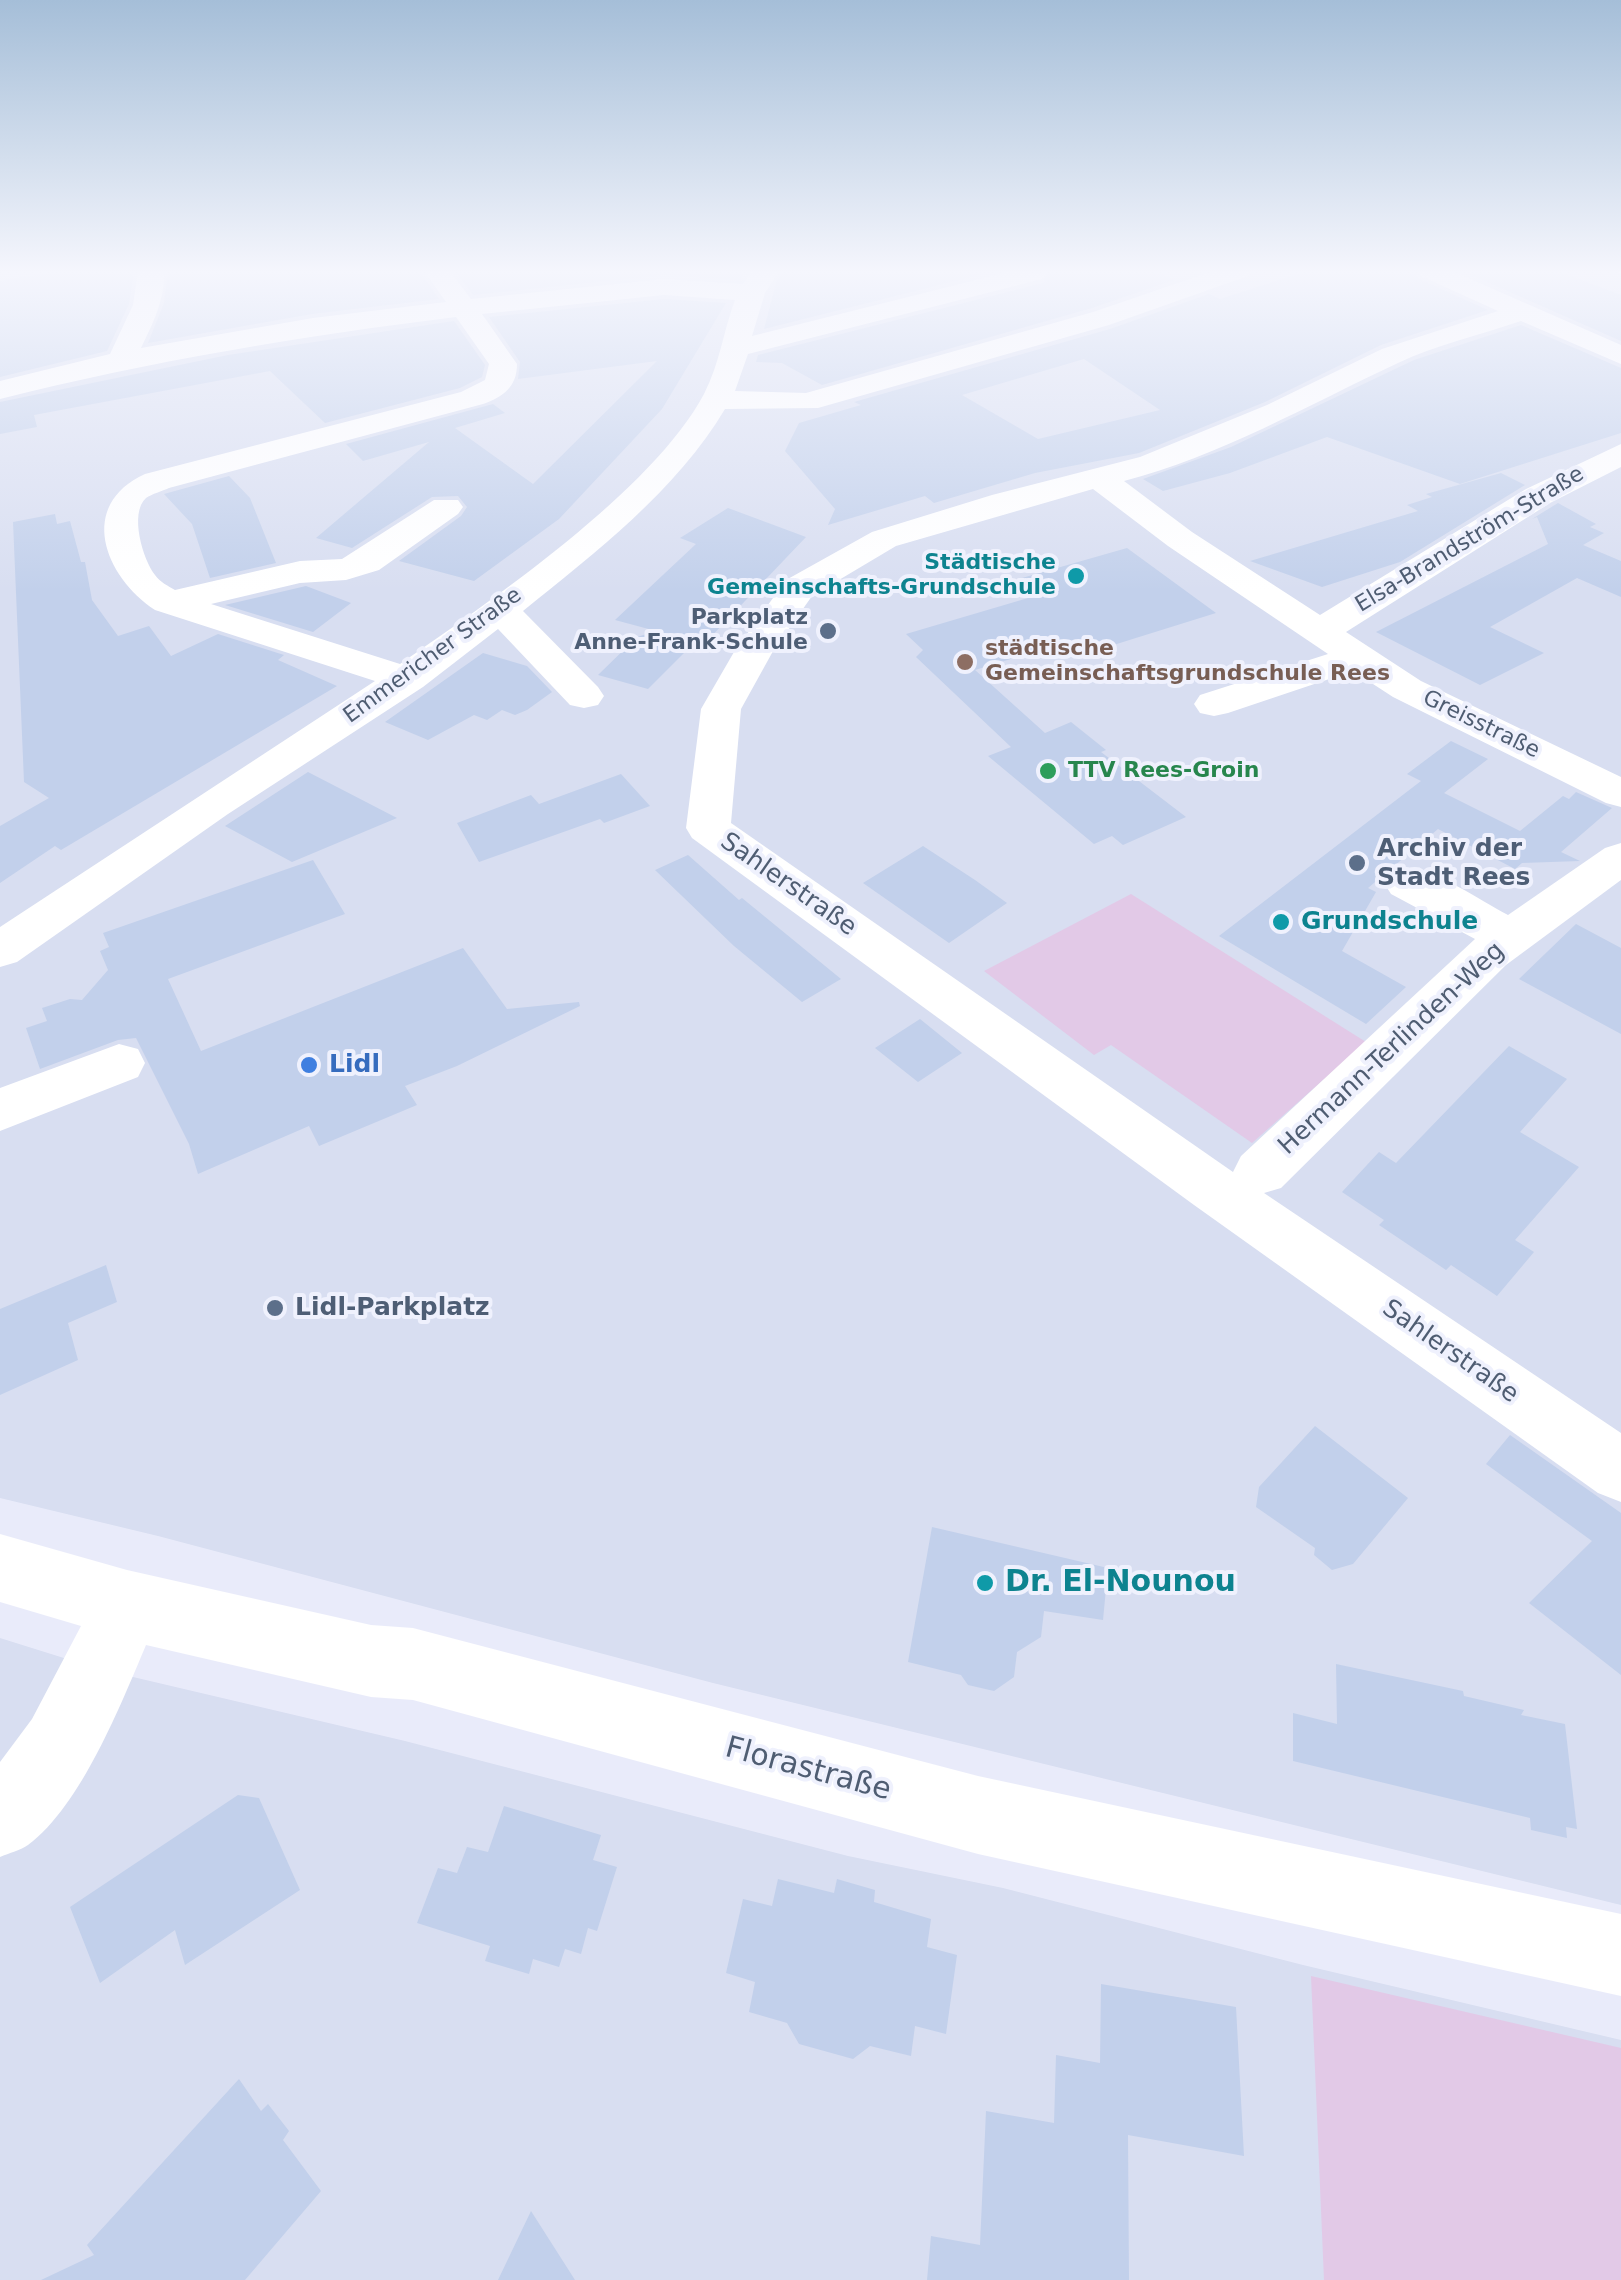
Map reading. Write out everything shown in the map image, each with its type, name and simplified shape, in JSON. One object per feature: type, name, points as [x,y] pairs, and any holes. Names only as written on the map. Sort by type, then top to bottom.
[{"type":"street","points":[[0,390],[51,377]]},
{"type":"street","points":[[409,679],[168,602],[135,575],[122,527],[126,499],[157,481],[489,391],[502,377]]},
{"type":"street","name":"Emmericher Straße","points":[[0,950],[163,836],[409,679],[501,610],[620,512],[676,454],[715,400],[723,377]]},
{"type":"street","points":[[715,400],[807,402],[889,377]]},
{"type":"street","name":"Sahlerstraße","points":[[1346,377],[1260,419],[1151,464],[884,539],[799,588],[721,708],[708,828],[1248,1184],[1621,1471]]},
{"type":"street","name":"Elsa-Brandström-Straße","points":[[1322,630],[1538,496],[1621,454]]},
{"type":"street","name":"Greisstraße","points":[[1099,478],[1180,539],[1407,689],[1621,794]]},
{"type":"street","points":[[168,602],[300,572],[346,569],[366,562],[446,508]]},
{"type":"street","points":[[501,610],[584,696]]},
{"type":"street","points":[[1214,704],[1359,656]]},
{"type":"street","name":"Hermann-Terlinden-Weg","points":[[1248,1184],[1490,952],[1621,858]]},
{"type":"street","points":[[1407,883],[1512,937]]},
{"type":"street","points":[[0,1110],[119,1063]]},
{"type":"street","name":"Florastraße","points":[[0,1568],[127,1605],[371,1660],[413,1664],[978,1815],[1621,1955]]},
{"type":"street","points":[[0,1818],[15,1804],[76,1718],[127,1605]]},
{"type":"shaded area","points":[[0,377],[1621,377],[1621,1905],[713,1683],[0,1498]]},
{"type":"shaded area","points":[[1131,894],[1366,1042],[1252,1143],[1111,1045],[1094,1055],[984,971]]},
{"type":"shaded area","points":[[0,1638],[99,1669],[405,1741],[848,1856],[1003,1888],[1303,1965],[1621,2040],[1621,2280],[0,2280]]},
{"type":"shaded area","points":[[1311,1976],[1621,2048],[1621,2280],[1324,2280]]},
{"type":"building","points":[[119,377],[236,377],[34,415],[37,427],[0,434],[0,402]]},
{"type":"building","points":[[277,377],[481,377],[460,388],[325,423]]},
{"type":"building","points":[[640,377],[681,377],[662,409],[559,519],[474,581],[399,561],[461,516],[467,507],[458,496],[432,497],[352,548],[316,538],[429,442],[363,461],[346,444],[493,404],[505,413],[455,428],[533,484]]},
{"type":"building","points":[[808,377],[849,377],[822,385]]},
{"type":"building","points":[[940,377],[1022,377],[962,395],[1038,439],[1160,410],[1111,377],[1315,377],[1139,453],[1035,473],[934,503],[925,496],[828,525],[835,509],[785,451],[799,423],[861,405],[854,402]]},
{"type":"building","points":[[1377,377],[1621,377],[1621,433],[1460,484],[1327,437],[1230,473],[1163,491],[1143,479],[1231,447]]},
{"type":"building","points":[[1501,473],[1525,485],[1400,562],[1322,587],[1250,561],[1418,511],[1407,505],[1432,497],[1426,494]]},
{"type":"building","points":[[229,476],[250,498],[276,563],[210,578],[192,524],[164,494]]},
{"type":"building","points":[[1558,503],[1596,524],[1590,527],[1604,533],[1583,545],[1621,561],[1621,597],[1577,578],[1490,627],[1544,653],[1480,685],[1376,632],[1548,544],[1537,517],[1532,519]]},
{"type":"building","points":[[728,508],[806,537],[704,644],[696,641],[648,689],[598,675],[637,637],[656,631],[615,620],[696,544],[680,538]]},
{"type":"building","points":[[55,514],[57,524],[70,521],[81,562],[85,562],[92,600],[118,636],[149,626],[171,656],[218,634],[284,655],[278,660],[337,686],[61,850],[55,846],[0,883],[0,826],[49,798],[24,782],[13,522]]},
{"type":"building","points":[[1127,548],[1216,613],[1091,652],[1076,639],[975,670],[1045,733],[1071,722],[1106,750],[1101,752],[1186,817],[1123,845],[1112,836],[1094,844],[988,756],[1011,747],[916,657],[923,650],[906,634],[1028,598],[1008,582]]},
{"type":"building","points":[[306,586],[351,603],[313,632],[225,605]]},
{"type":"building","points":[[483,653],[527,666],[552,692],[515,715],[502,710],[487,720],[474,715],[428,740],[385,722]]},
{"type":"building","points":[[1451,741],[1488,759],[1444,793],[1520,831],[1563,796],[1569,799],[1576,792],[1612,808],[1561,852],[1580,861],[1522,863],[1515,869],[1438,829],[1368,888],[1376,892],[1342,951],[1406,987],[1366,1024],[1219,936],[1421,781],[1407,774]]},
{"type":"building","points":[[308,772],[397,818],[292,862],[225,826]]},
{"type":"building","points":[[621,774],[650,806],[604,823],[600,819],[479,862],[457,823],[531,795],[539,804]]},
{"type":"building","points":[[923,846],[1007,903],[949,943],[863,883]]},
{"type":"building","points":[[688,855],[841,979],[802,1002],[734,946],[655,870]]},
{"type":"building","points":[[313,860],[345,914],[168,979],[201,1051],[463,948],[507,1009],[579,1002],[580,1006],[457,1066],[405,1086],[417,1105],[319,1146],[309,1126],[198,1174],[189,1144],[136,1038],[118,1040],[40,1069],[26,1028],[47,1021],[42,1008],[70,999],[82,1000],[108,970],[100,951],[109,947],[103,933]]},
{"type":"building","points":[[1576,924],[1621,948],[1621,1034],[1519,979]]},
{"type":"building","points":[[920,1019],[962,1053],[918,1082],[875,1048]]},
{"type":"building","points":[[1509,1046],[1567,1079],[1520,1132],[1579,1167],[1515,1240],[1534,1252],[1497,1296],[1451,1265],[1446,1270],[1379,1225],[1384,1220],[1342,1192],[1379,1152],[1396,1163]]},
{"type":"building","points":[[106,1265],[117,1302],[68,1323],[78,1360],[0,1395],[0,1309]]},
{"type":"building","points":[[1315,1426],[1408,1498],[1353,1564],[1332,1570],[1314,1555],[1315,1548],[1256,1507],[1259,1487]]},
{"type":"building","points":[[1510,1435],[1621,1513],[1621,1675],[1529,1603],[1592,1541],[1486,1464]]},
{"type":"building","name":"Dr. El-Nounou","points":[[932,1527],[1108,1568],[1103,1620],[1044,1611],[1041,1637],[1017,1652],[1014,1677],[994,1691],[968,1685],[961,1675],[908,1662]]},
{"type":"building","points":[[1336,1664],[1463,1691],[1464,1696],[1524,1710],[1521,1715],[1565,1724],[1577,1829],[1566,1827],[1567,1838],[1531,1830],[1530,1818],[1293,1761],[1293,1713],[1337,1724]]},
{"type":"building","points":[[238,1795],[259,1798],[300,1890],[185,1965],[175,1930],[100,1983],[70,1907]]},
{"type":"building","points":[[504,1806],[601,1835],[593,1860],[617,1867],[597,1931],[588,1928],[581,1954],[565,1949],[559,1967],[533,1959],[529,1974],[485,1961],[490,1946],[417,1923],[438,1868],[457,1873],[467,1847],[488,1852]]},
{"type":"building","points":[[778,1879],[834,1893],[837,1879],[875,1890],[874,1902],[931,1919],[927,1947],[957,1955],[946,2034],[915,2026],[911,2056],[870,2046],[853,2059],[799,2044],[787,2023],[749,2012],[755,1982],[726,1973],[743,1899],[772,1906]]},
{"type":"building","points":[[1101,1984],[1236,2007],[1244,2156],[1128,2135],[1129,2280],[927,2280],[931,2236],[980,2245],[986,2111],[1054,2123],[1056,2055],[1100,2063]]},
{"type":"building","points":[[239,2079],[261,2111],[268,2104],[289,2131],[283,2140],[321,2191],[245,2280],[41,2280],[94,2255],[87,2245]]},
{"type":"building","points":[[531,2211],[575,2280],[498,2280]]},
{"type":"place","name":"Städtische Gemeinschafts-Grundschule","points":[[1076,576]]},
{"type":"place","name":"Parkplatz Anne-Frank-Schule","points":[[828,631]]},
{"type":"place","name":"städtische Gemeinschaftsgrundschule Rees","points":[[965,662]]},
{"type":"place","name":"TTV Rees-Groin","points":[[1048,771]]},
{"type":"place","name":"Archiv der Stadt Rees","points":[[1357,863]]},
{"type":"place","name":"Grundschule","points":[[1281,922]]},
{"type":"place","name":"Lidl","points":[[309,1065]]},
{"type":"place","name":"Lidl-Parkplatz","points":[[275,1308]]},
{"type":"place","name":"Dr. El-Nounou","points":[[985,1583]]}]
